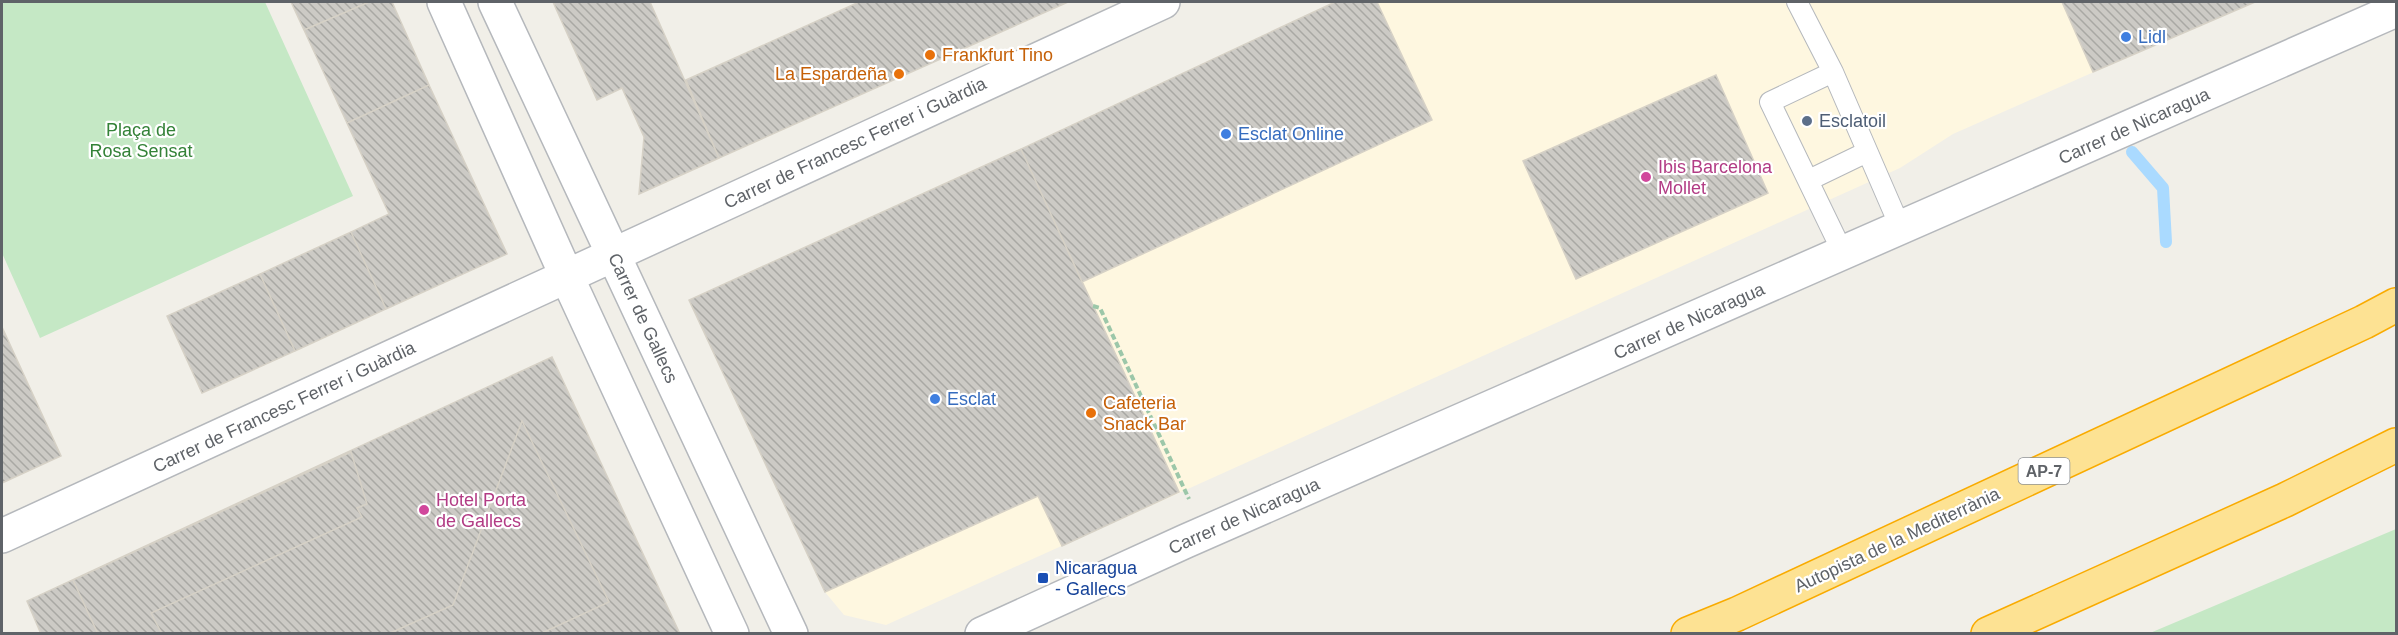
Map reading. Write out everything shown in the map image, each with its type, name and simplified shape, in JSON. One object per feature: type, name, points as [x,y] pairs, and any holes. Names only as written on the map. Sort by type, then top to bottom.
[{"type":"highway","name":"Autopista de la Mediterrània","points":[[1688,633],[1769,599],[2364,322],[2397,304]]},
{"type":"highway","points":[[1988,633],[2285,500],[2397,445]]},
{"type":"street","points":[[444,2],[567,277],[732,633]]},
{"type":"street","name":"Carrer de Gallecs","points":[[495,2],[791,633]]},
{"type":"street","name":"Carrer de Francesc Ferrer i Guàrdia","points":[[2,536],[1163,2]]},
{"type":"street","name":"Carrer de Nicaragua","points":[[982,633],[2397,10]]},
{"type":"lane","points":[[1797,2],[1833,72],[1900,229]]},
{"type":"lane","points":[[1833,72],[1770,102],[1843,253]]},
{"type":"lane","points":[[1809,180],[1867,152]]},
{"type":"path","points":[[1093,306],[1100,308],[1189,500]]},
{"type":"shaded area","points":[[1335,2],[2253,2],[1953,134],[1900,168],[886,625],[844,615],[825,592],[689,300],[1021,149]]},
{"type":"green space","name":"Plaça de Rosa Sensat","points":[[2,2],[265,2],[353,196],[40,338],[2,253]]},
{"type":"green space","points":[[2396,529],[2396,633],[2150,633]]},
{"type":"building","points":[[291,2],[369,2],[304,30]]},
{"type":"building","points":[[369,2],[392,2],[429,85],[347,123],[304,30]]},
{"type":"building","points":[[553,2],[650,2],[719,158],[639,194],[644,137],[622,88],[597,100]]},
{"type":"building","points":[[859,2],[1068,2],[719,158],[686,80]]},
{"type":"building","name":"Esclat Online","points":[[1335,2],[1377,2],[1432,120],[1082,282],[1021,149]]},
{"type":"building","name":"Lidl","points":[[2062,2],[2255,2],[2093,72]]},
{"type":"building","name":"Ibis Barcelona Mollet","points":[[1716,75],[1768,193],[1576,279],[1523,161]]},
{"type":"building","points":[[429,85],[507,254],[386,309],[351,232],[389,214],[347,123]]},
{"type":"building","name":"Esclat","points":[[1021,149],[1179,492],[1062,546],[1038,496],[825,592],[689,300]]},
{"type":"building","points":[[351,232],[386,309],[295,351],[260,274]]},
{"type":"building","points":[[260,274],[295,351],[202,393],[167,316]]},
{"type":"building","points":[[2,327],[61,456],[2,483]]},
{"type":"building","name":"Hotel Porta de Gallecs","points":[[552,357],[680,634],[41,634],[27,601]]},
{"type":"building","points":[[522,421],[609,602],[540,634],[388,634],[453,605]]},
{"type":"building","points":[[351,452],[367,504],[357,508],[362,517],[151,613],[162,634],[98,634],[73,580]]},
{"type":"waterway","points":[[2132,152],[2163,188],[2166,242]]},
{"type":"place","name":"Lidl","points":[[2126,37]]},
{"type":"place","name":"Frankfurt Tino","points":[[930,55]]},
{"type":"place","name":"La Espardeña","points":[[899,74]]},
{"type":"place","name":"Esclatoil","points":[[1807,121]]},
{"type":"place","name":"Esclat Online","points":[[1226,134]]},
{"type":"place","name":"Ibis Barcelona Mollet","points":[[1646,177]]},
{"type":"place","name":"Esclat","points":[[935,399]]},
{"type":"place","name":"Cafeteria Snack Bar","points":[[1091,413]]},
{"type":"place","name":"Hotel Porta de Gallecs","points":[[424,510]]},
{"type":"place","name":"Nicaragua - Gallecs","points":[[1043,578]]}]
